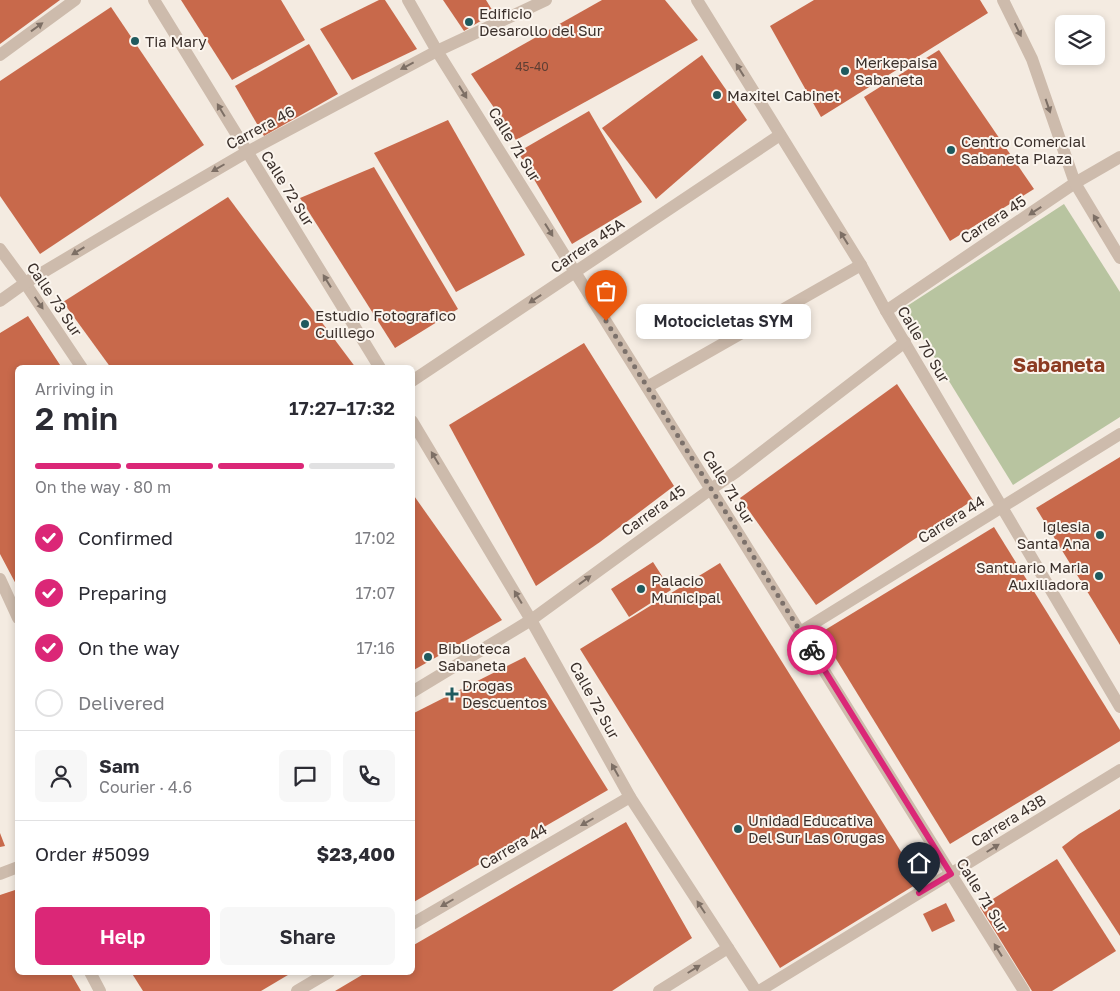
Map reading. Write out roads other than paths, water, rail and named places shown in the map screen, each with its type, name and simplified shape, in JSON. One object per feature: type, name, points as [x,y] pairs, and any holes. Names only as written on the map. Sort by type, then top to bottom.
[{"type":"street","points":[[0,54],[75,0]]},
{"type":"street","name":"Calle 72 Sur","points":[[154,0],[378,365]]},
{"type":"street","name":"Calle 71 Sur","points":[[408,0],[1024,991]]},
{"type":"street","name":"Carrera 46","points":[[0,301],[26,283],[247,152],[438,50],[546,0]]},
{"type":"street","name":"Calle 70 Sur","points":[[696,0],[861,265],[904,342],[1120,707]]},
{"type":"street","points":[[1003,0],[1032,60],[1075,183],[1120,258]]},
{"type":"street","name":"Carrera 45A","points":[[415,379],[780,135]]},
{"type":"street","name":"Carrera 45","points":[[886,311],[1075,183],[1120,157]]},
{"type":"street","name":"Calle 73 Sur","points":[[0,249],[26,283],[80,365]]},
{"type":"street","points":[[647,387],[861,265]]},
{"type":"street","name":"Carrera 45","points":[[415,690],[532,620],[736,472],[904,342]]},
{"type":"street","name":"Calle 72 Sur","points":[[415,426],[532,620],[630,797],[757,991]]},
{"type":"street","name":"Carrera 44","points":[[800,632],[1120,434]]},
{"type":"street","points":[[0,579],[15,612]]},
{"type":"street","name":"Carrera 43B","points":[[757,991],[1120,770]]},
{"type":"street","name":"Carrera 44","points":[[415,922],[630,797]]},
{"type":"street","points":[[0,874],[15,868]]},
{"type":"street","points":[[660,991],[728,948]]},
{"type":"street","points":[[92,975],[100,991]]},
{"type":"street","points":[[297,991],[324,975]]},
{"type":"place","name":"Edificio Desarollo del Sur","points":[[469,22]]},
{"type":"place","name":"Tia Mary","points":[[135,41]]},
{"type":"place","name":"Merkepaisa Sabaneta","points":[[845,71]]},
{"type":"place","name":"Maxitel Cabinet","points":[[717,95]]},
{"type":"place","name":"Centro Comercial Sabaneta Plaza","points":[[951,150]]},
{"type":"place","name":"Motocicletas SYM","points":[[606,321]]},
{"type":"place","name":"Estudio Fotografico Cuillego","points":[[305,324]]},
{"type":"place","name":"Iglesia Santa Ana","points":[[1100,535]]},
{"type":"place","name":"Santuario Maria Auxiliadora","points":[[1099,576]]},
{"type":"place","name":"Palacio Municipal","points":[[641,589]]},
{"type":"place","name":"Biblioteca Sabaneta","points":[[428,657]]},
{"type":"place","name":"Drogas Descuentos","points":[[452,694]]},
{"type":"place","name":"Unidad Educativa Del Sur Las Orugas","points":[[738,829]]},
{"type":"district","name":"Sabaneta","points":[[1059,364]]}]
